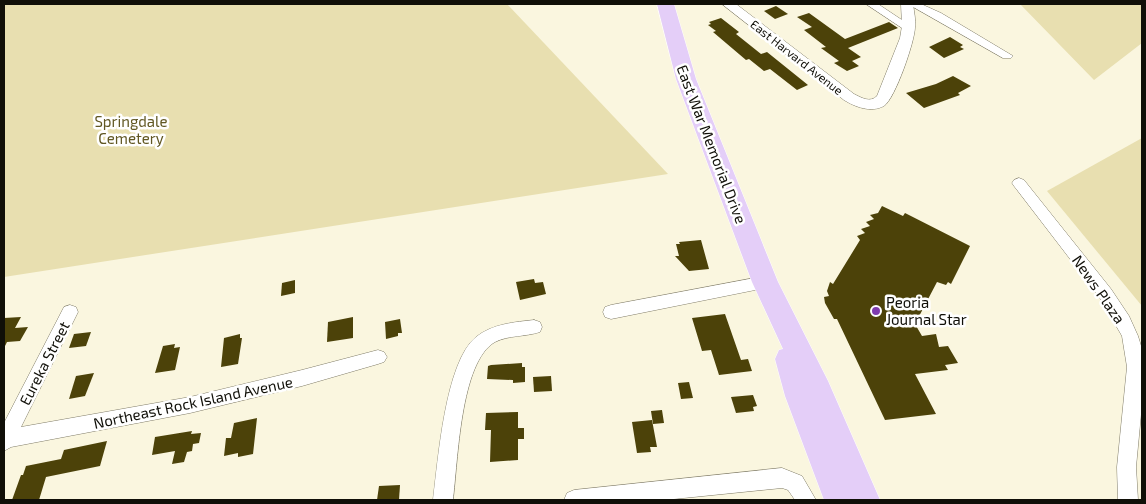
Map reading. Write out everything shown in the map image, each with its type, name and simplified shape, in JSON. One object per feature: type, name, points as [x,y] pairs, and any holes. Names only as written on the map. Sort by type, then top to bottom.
[{"type":"highway","name":"East War Memorial Drive","points":[[665,4],[686,79],[765,282],[800,396],[840,500]]},
{"type":"highway","name":"East War Memorial Drive","points":[[765,282],[818,391],[864,500]]},
{"type":"street","name":"East Harvard Avenue","points":[[728,4],[845,94],[855,101],[869,105],[879,103],[884,98],[909,28]]},
{"type":"street","points":[[871,4],[909,28]]},
{"type":"street","points":[[908,4],[909,28]]},
{"type":"street","points":[[913,4],[937,14],[1007,56]]},
{"type":"street","name":"News Plaza","points":[[1019,183],[1112,302],[1130,336],[1136,353],[1126,463],[1128,500]]},
{"type":"street","points":[[611,312],[765,282]]},
{"type":"street","name":"Eureka Street","points":[[4,441],[70,312]]},
{"type":"street","points":[[443,500],[460,381],[468,360],[477,347],[485,341],[506,331],[534,327]]},
{"type":"street","name":"Northeast Rock Island Avenue","points":[[4,441],[173,409],[302,378],[378,356]]},
{"type":"street","points":[[574,500],[782,478],[791,480],[799,487],[806,500]]},
{"type":"green space","name":"Springdale Cemetery","points":[[4,4],[507,4],[668,174],[4,277]]},
{"type":"green space","points":[[1020,4],[1142,4],[1142,43],[1094,80]]},
{"type":"green space","points":[[1142,138],[1142,306],[1047,191]]},
{"type":"building","points":[[776,6],[788,14],[775,19],[764,11]]},
{"type":"building","points":[[809,13],[845,39],[889,22],[898,28],[848,48],[861,57],[852,61],[859,66],[847,71],[834,63],[839,61],[821,48],[826,47],[804,30],[812,27],[797,17]]},
{"type":"building","points":[[721,18],[739,32],[736,34],[761,54],[767,52],[808,85],[797,90],[770,69],[764,71],[749,59],[746,60],[713,32],[716,31],[708,25],[711,24],[709,22]]},
{"type":"building","points":[[950,37],[963,45],[960,47],[964,49],[944,58],[929,47]]},
{"type":"building","points":[[953,76],[971,86],[958,93],[960,95],[924,108],[906,93],[936,84]]},
{"type":"building","name":"Peoria Journal Star","points":[[882,206],[903,216],[905,213],[970,246],[951,284],[948,282],[946,285],[937,282],[915,324],[922,336],[936,334],[939,347],[948,346],[958,363],[945,365],[948,370],[915,374],[936,414],[885,420],[837,319],[834,319],[825,303],[824,297],[829,296],[827,291],[830,282],[833,284],[860,240],[857,236],[865,233],[861,229],[870,226],[866,222],[874,219],[870,215],[878,213]]},
{"type":"building","points":[[701,240],[709,269],[689,271],[675,256],[679,256],[676,244],[680,244],[679,242]]},
{"type":"building","points":[[534,279],[535,283],[543,282],[546,294],[520,300],[516,282]]},
{"type":"building","points":[[295,280],[295,293],[281,296],[282,283]]},
{"type":"building","points":[[725,314],[741,360],[748,359],[752,371],[719,375],[711,350],[702,351],[692,318]]},
{"type":"building","points":[[21,317],[15,328],[28,327],[20,341],[7,342],[4,348],[4,318]]},
{"type":"building","points":[[353,317],[353,338],[327,342],[328,322]]},
{"type":"building","points":[[400,319],[402,333],[386,339],[385,322]]},
{"type":"building","points":[[91,332],[86,346],[69,348],[74,334]]},
{"type":"building","points":[[240,334],[240,338],[242,338],[238,364],[221,367],[224,338]]},
{"type":"building","points":[[175,344],[174,348],[180,347],[175,370],[155,373],[163,346]]},
{"type":"building","points":[[522,363],[522,367],[525,367],[525,382],[513,383],[513,380],[487,379],[488,366]]},
{"type":"building","points":[[94,373],[85,396],[69,399],[76,376]]},
{"type":"building","points":[[551,376],[552,391],[534,392],[533,377]]},
{"type":"building","points":[[689,382],[693,398],[681,399],[678,383]]},
{"type":"building","points":[[753,395],[757,406],[753,407],[754,411],[736,413],[731,397]]},
{"type":"building","points":[[662,410],[664,423],[653,424],[651,411]]},
{"type":"building","points":[[518,412],[518,428],[524,428],[524,439],[518,439],[518,460],[490,462],[491,430],[485,430],[486,413]]},
{"type":"building","points":[[257,418],[253,454],[238,457],[238,453],[224,456],[226,438],[231,438],[234,423]]},
{"type":"building","points":[[652,420],[657,447],[650,447],[651,452],[637,453],[632,422]]},
{"type":"building","points":[[192,431],[191,434],[201,433],[199,443],[193,444],[192,451],[187,452],[184,462],[172,464],[175,451],[152,455],[155,437]]},
{"type":"building","points":[[107,441],[100,466],[46,477],[39,500],[12,500],[26,466],[61,459],[64,450]]},
{"type":"building","points":[[400,485],[399,500],[377,500],[379,486]]},
{"type":"place","name":"Peoria Journal Star","points":[[876,311]]}]
